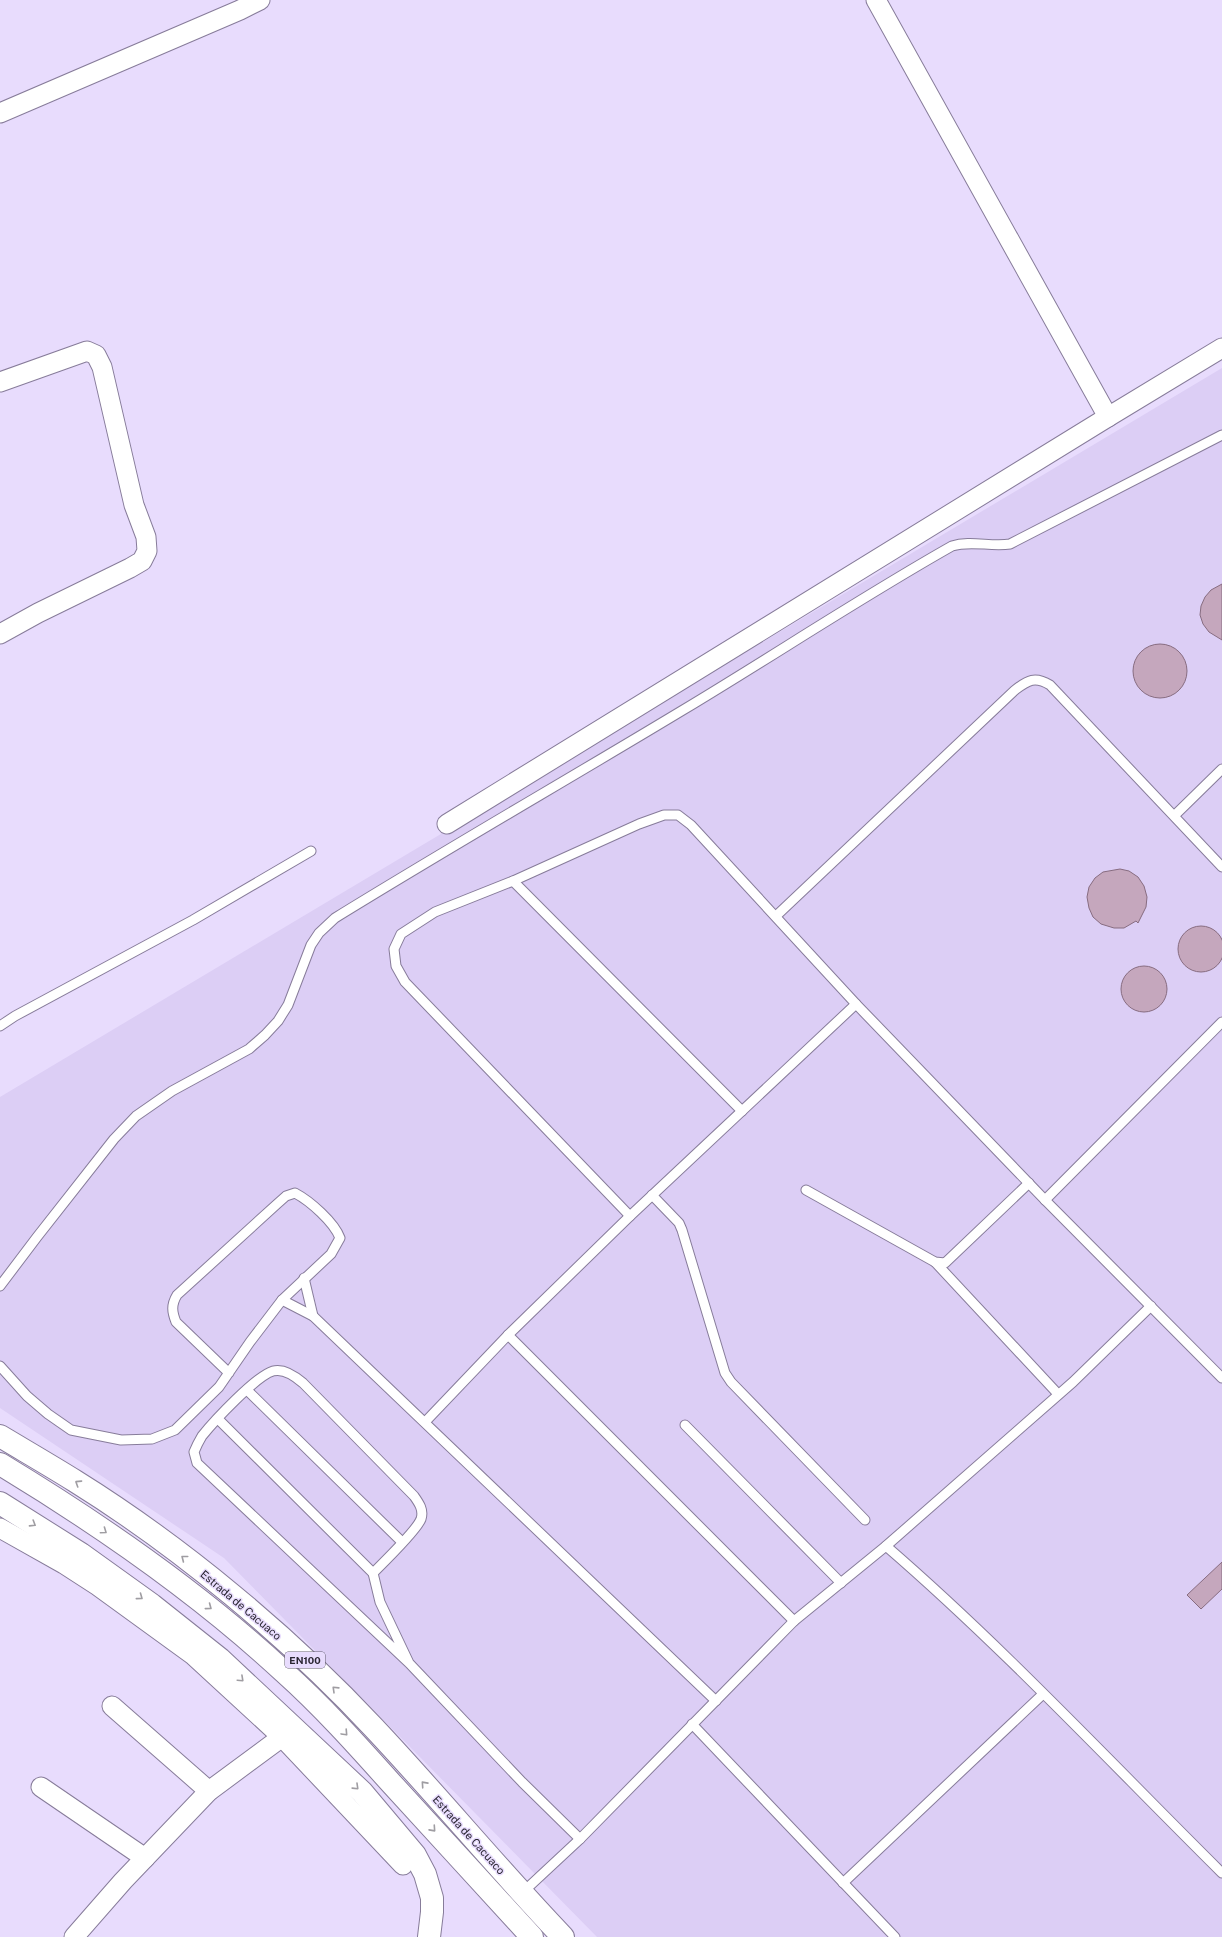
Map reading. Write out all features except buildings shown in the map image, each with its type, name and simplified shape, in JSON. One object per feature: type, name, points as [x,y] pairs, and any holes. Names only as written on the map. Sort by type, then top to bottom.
[{"type":"main road","name":"Estrada de Cacuaco","points":[[0,1436],[76,1482],[121,1512],[167,1545],[254,1614],[334,1688],[374,1728],[522,1894],[563,1937]]},
{"type":"main road","name":"Estrada de Cacuaco","points":[[0,1464],[95,1525],[161,1570],[226,1620],[269,1658],[342,1729],[532,1937]]},
{"type":"main road","points":[[0,1503],[82,1554],[152,1605],[220,1659],[362,1792],[415,1856],[425,1874],[432,1898],[432,1912],[428,1937]]},
{"type":"street","points":[[0,113],[239,5],[260,0]]},
{"type":"street","points":[[876,0],[1108,416]]},
{"type":"street","points":[[447,824],[1108,416],[1222,348]]},
{"type":"street","points":[[0,382],[87,351],[96,355],[102,367],[111,400],[134,505],[146,537],[146,551],[142,561],[38,613],[0,634]]},
{"type":"street","points":[[0,1528],[64,1564],[98,1586],[193,1655],[282,1737],[403,1865]]},
{"type":"street","points":[[112,1706],[209,1791]]},
{"type":"street","points":[[74,1937],[145,1858],[209,1791],[282,1737]]},
{"type":"street","points":[[41,1787],[145,1858]]},
{"type":"lane","points":[[0,1286],[114,1139],[136,1116],[172,1091],[249,1049],[266,1036],[288,1005],[311,945],[319,933],[335,918],[469,836],[684,710],[841,611],[952,546],[959,544],[997,546],[1010,544],[1222,435]]},
{"type":"lane","points":[[776,916],[1015,690],[1031,680],[1040,679],[1050,685],[1175,815],[1222,867]]},
{"type":"lane","points":[[1175,815],[1222,769]]},
{"type":"lane","points":[[630,1216],[405,982],[396,966],[394,949],[401,934],[435,912],[513,881],[639,824],[664,816],[678,815],[691,825],[856,1004],[1045,1200],[1222,1378]]},
{"type":"lane","points":[[0,1026],[15,1016],[193,920],[311,851]]},
{"type":"lane","points":[[513,881],[742,1111]]},
{"type":"lane","points":[[426,1421],[508,1334],[652,1195],[856,1004]]},
{"type":"lane","points":[[1045,1200],[1222,1022]]},
{"type":"lane","points":[[935,1262],[945,1263],[1029,1183]]},
{"type":"lane","points":[[806,1190],[935,1262],[1058,1394]]},
{"type":"lane","points":[[0,1366],[27,1396],[48,1414],[71,1430],[121,1440],[152,1440],[175,1430],[219,1387],[229,1373],[250,1342],[282,1300],[331,1254],[340,1238],[337,1228],[304,1197],[295,1193],[286,1196],[177,1295],[172,1303],[172,1313],[176,1322],[229,1373]]},
{"type":"lane","points":[[652,1195],[679,1223],[725,1373],[731,1382],[865,1520]]},
{"type":"lane","points":[[304,1278],[313,1316]]},
{"type":"lane","points":[[282,1300],[313,1316],[426,1421],[716,1701]]},
{"type":"lane","points":[[522,1894],[580,1840],[794,1621],[886,1546],[1058,1394],[1151,1306]]},
{"type":"lane","points":[[508,1334],[794,1621]]},
{"type":"lane","points":[[373,1573],[421,1519],[422,1508],[414,1496],[303,1383],[284,1371],[274,1371],[247,1390],[218,1419],[199,1442],[194,1452],[197,1463],[409,1663],[500,1759],[580,1840]]},
{"type":"lane","points":[[247,1390],[402,1542]]},
{"type":"lane","points":[[218,1419],[373,1573],[380,1602],[409,1663]]},
{"type":"lane","points":[[685,1425],[841,1583]]},
{"type":"lane","points":[[886,1546],[937,1590],[1222,1873]]},
{"type":"lane","points":[[843,1882],[1043,1694]]},
{"type":"lane","points":[[692,1724],[895,1937]]},
{"type":"shaded area","points":[[1222,368],[1222,1937],[597,1937],[224,1558],[0,1408],[0,1097]]}]
